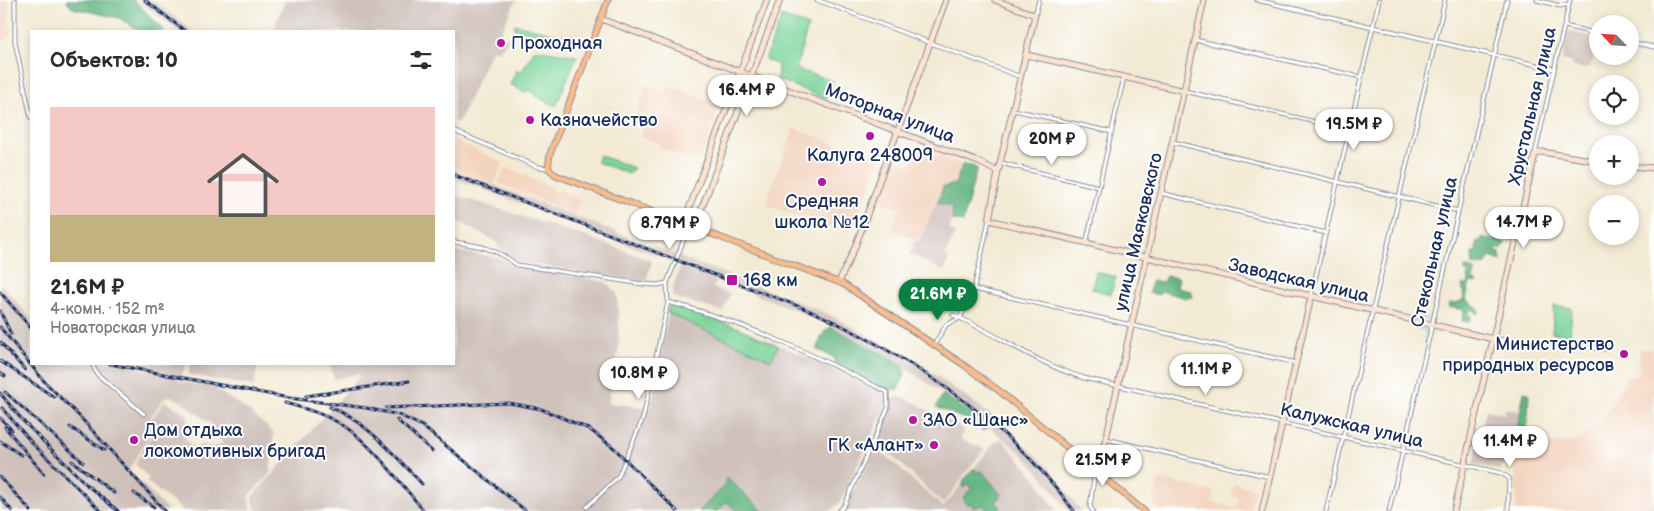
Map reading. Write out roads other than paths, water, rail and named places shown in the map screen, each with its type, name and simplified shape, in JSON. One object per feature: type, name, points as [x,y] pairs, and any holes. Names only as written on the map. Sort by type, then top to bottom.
[{"type":"main road","points":[[608,0],[550,154],[548,168],[556,175],[839,282],[998,390],[1144,511]]},
{"type":"street","points":[[15,0],[14,42],[30,114]]},
{"type":"street","points":[[587,507],[618,477],[643,418],[668,302],[667,283],[767,0]]},
{"type":"street","points":[[689,224],[751,76],[780,0]]},
{"type":"street","points":[[817,0],[1022,77]]},
{"type":"street","points":[[839,282],[855,246],[946,0]]},
{"type":"street","points":[[995,0],[1035,16]]},
{"type":"street","points":[[934,345],[946,325],[960,318],[974,289],[990,220],[998,172],[1039,0]]},
{"type":"street","name":"улица Маяковского","points":[[1095,470],[1106,439],[1204,0]]},
{"type":"street","points":[[1257,0],[1554,69]]},
{"type":"street","points":[[1262,511],[1379,0]]},
{"type":"street","points":[[1326,511],[1446,0]]},
{"type":"street","name":"Стекольная улица","points":[[1389,511],[1507,0]]},
{"type":"street","points":[[1537,0],[1560,6],[1570,2]]},
{"type":"street","name":"Хрустальная улица","points":[[1454,511],[1570,2]]},
{"type":"street","name":"Моторная улица","points":[[602,19],[981,163],[998,172]]},
{"type":"street","points":[[1565,26],[1589,32]]},
{"type":"street","points":[[1195,40],[1361,77]]},
{"type":"street","points":[[1639,44],[1654,47]]},
{"type":"street","points":[[1027,55],[1124,76],[1349,130]]},
{"type":"street","points":[[1086,244],[1124,76]]},
{"type":"street","points":[[1014,110],[1112,132]]},
{"type":"street","points":[[455,131],[538,167],[548,168]]},
{"type":"street","points":[[1173,142],[1458,210]]},
{"type":"street","points":[[1535,154],[1542,152],[1589,160]]},
{"type":"street","points":[[1001,163],[1099,187]]},
{"type":"street","points":[[1639,167],[1654,168]]},
{"type":"street","points":[[1161,193],[1326,233]]},
{"type":"street","name":"Заводская улица","points":[[990,220],[1493,339],[1605,349]]},
{"type":"street","points":[[455,242],[486,246],[501,252],[517,265],[643,284],[657,285],[667,283]]},
{"type":"street","points":[[974,289],[1296,363]]},
{"type":"street","points":[[668,302],[741,324],[829,363],[887,392],[888,408],[844,506],[839,511]]},
{"type":"street","name":"Калужская улица","points":[[953,315],[1056,370],[1501,473],[1509,478],[1508,511]]},
{"type":"street","points":[[92,365],[96,374],[144,414]]},
{"type":"street","points":[[1106,439],[1270,477]]},
{"type":"street","points":[[1093,511],[1090,507],[1096,476],[1095,470]]},
{"type":"waterway","points":[[1415,316],[1427,319]]},
{"type":"waterway","points":[[1412,326],[1426,331]]},
{"type":"waterway","points":[[1424,343],[1426,333]]},
{"type":"railway","points":[[145,0],[184,30]]},
{"type":"railway","points":[[455,175],[795,305],[858,334],[893,353],[927,375],[992,423],[1022,451],[1074,511]]},
{"type":"railway","points":[[0,292],[30,327]]},
{"type":"railway","points":[[0,311],[11,334]]},
{"type":"railway","points":[[0,327],[30,364]]},
{"type":"railway","points":[[0,342],[25,370]]},
{"type":"railway","points":[[0,361],[54,397]]},
{"type":"railway","points":[[31,365],[165,511]]},
{"type":"railway","points":[[115,365],[289,398],[366,408],[399,415],[422,426],[526,511]]},
{"type":"railway","points":[[0,373],[5,376]]},
{"type":"railway","points":[[306,396],[409,381]]},
{"type":"railway","points":[[5,392],[83,462]]},
{"type":"railway","points":[[0,393],[23,421],[87,485],[118,511]]},
{"type":"railway","points":[[285,403],[326,416],[350,430],[384,463],[424,511]]},
{"type":"railway","points":[[386,408],[509,403],[541,409],[589,429],[614,448],[643,477]]},
{"type":"railway","points":[[330,407],[344,413],[380,440],[422,484]]},
{"type":"railway","points":[[2,408],[32,443],[101,511]]},
{"type":"railway","points":[[0,418],[12,430]]},
{"type":"railway","points":[[397,420],[432,451]]},
{"type":"railway","points":[[5,427],[44,474]]},
{"type":"railway","points":[[70,427],[104,450]]},
{"type":"railway","points":[[0,441],[21,455]]},
{"type":"railway","points":[[72,461],[114,493]]},
{"type":"railway","points":[[0,477],[31,511]]},
{"type":"railway","points":[[646,480],[677,511]]},
{"type":"railway","points":[[134,493],[154,507]]},
{"type":"railway","points":[[0,497],[12,511]]},
{"type":"place","name":"Проходная","points":[[501,43]]},
{"type":"place","name":"Казначейство","points":[[530,120]]},
{"type":"place","name":"Калуга 248009","points":[[870,136]]},
{"type":"place","name":"Средняя школа №12","points":[[822,182]]},
{"type":"place","name":"168 км","points":[[732,280]]},
{"type":"place","name":"Министерство природных ресурсов","points":[[1624,354]]},
{"type":"place","name":"ЗАО «Шанс»","points":[[913,420]]},
{"type":"place","name":"Дом отдыха локомотивных бригад","points":[[134,440]]},
{"type":"place","name":"ГК «Алант»","points":[[934,445]]}]
